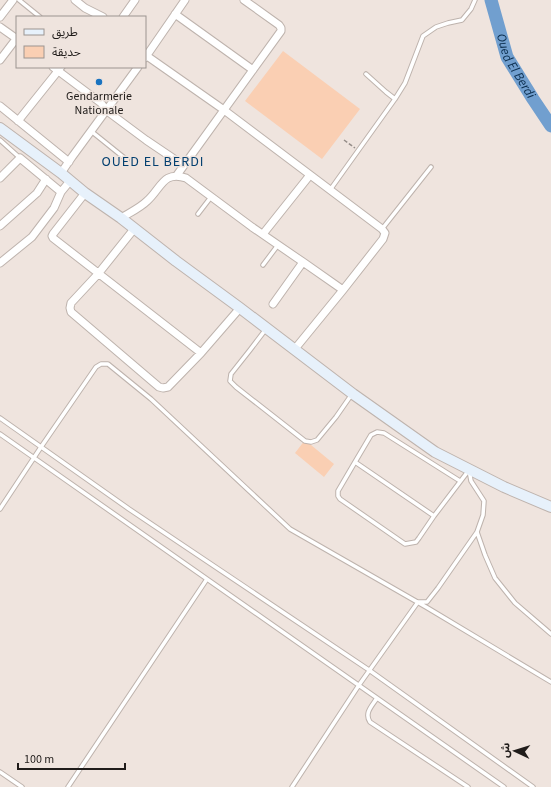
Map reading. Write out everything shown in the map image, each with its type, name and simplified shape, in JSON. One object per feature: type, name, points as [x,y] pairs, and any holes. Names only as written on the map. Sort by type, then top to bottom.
[{"type":"main road","points":[[0,128],[353,394],[435,452],[504,487],[551,508]]},
{"type":"street","points":[[0,17],[13,0]]},
{"type":"street","points":[[75,0],[85,8],[101,16]]},
{"type":"street","points":[[124,16],[135,0]]},
{"type":"street","points":[[183,0],[146,57],[224,110],[382,229],[385,233],[383,239],[294,350]]},
{"type":"street","points":[[177,175],[280,31],[281,28],[279,25],[244,0]]},
{"type":"street","points":[[175,14],[253,70]]},
{"type":"street","points":[[0,27],[16,38]]},
{"type":"street","points":[[0,60],[16,40]]},
{"type":"street","points":[[61,174],[137,68]]},
{"type":"street","points":[[18,121],[58,69],[101,103],[107,111],[183,165]]},
{"type":"street","points":[[0,106],[69,162]]},
{"type":"street","points":[[0,178],[20,158],[61,192]]},
{"type":"street","points":[[121,218],[148,201],[166,179],[177,175],[186,178],[343,290]]},
{"type":"street","points":[[263,234],[310,175]]},
{"type":"street","points":[[0,226],[37,193],[46,179]]},
{"type":"street","points":[[0,264],[32,237],[54,208],[61,192],[70,181]]},
{"type":"street","points":[[86,193],[52,236],[53,238],[201,353]]},
{"type":"street","points":[[134,229],[98,274],[71,303],[70,308],[71,312],[159,387],[168,387],[201,353],[240,308]]},
{"type":"street","points":[[272,304],[303,262]]},
{"type":"lane","points":[[19,0],[39,16]]},
{"type":"lane","points":[[330,190],[405,83],[423,36],[436,27],[448,22],[462,20],[471,9],[475,0]]},
{"type":"lane","points":[[366,74],[395,99]]},
{"type":"lane","points":[[92,131],[127,160]]},
{"type":"lane","points":[[0,140],[20,158]]},
{"type":"lane","points":[[382,229],[431,167]]},
{"type":"lane","points":[[198,214],[211,197]]},
{"type":"lane","points":[[263,265],[278,245]]},
{"type":"lane","points":[[267,328],[230,374],[230,381],[305,440],[311,442],[317,440],[336,418],[353,394]]},
{"type":"lane","points":[[0,510],[96,367],[101,364],[108,364],[151,399],[290,529],[418,602],[551,682]]},
{"type":"lane","points":[[0,418],[129,509],[369,670],[533,787]]},
{"type":"lane","points":[[460,482],[384,432],[377,432],[371,434],[338,491],[338,496],[340,499],[406,544],[416,542],[469,470]]},
{"type":"lane","points":[[0,434],[504,787]]},
{"type":"lane","points":[[355,462],[434,516]]},
{"type":"lane","points":[[418,602],[428,602],[477,532],[483,515],[484,501],[471,481],[469,470]]},
{"type":"lane","points":[[477,532],[494,578],[515,603],[551,634]]},
{"type":"lane","points":[[68,787],[207,579]]},
{"type":"lane","points":[[292,787],[369,670],[418,602]]},
{"type":"lane","points":[[377,698],[367,714],[367,718],[370,722],[468,787]]},
{"type":"lane","points":[[0,772],[22,787]]},
{"type":"path","points":[[344,140],[358,150]]},
{"type":"green space","points":[[283,51],[360,109],[322,159],[245,101]]},
{"type":"green space","points":[[305,440],[334,464],[324,477],[295,453]]},
{"type":"waterway","name":"Oued El Berdi","points":[[491,0],[507,57],[551,126]]},
{"type":"place","name":"Gendarmerie Nationale","points":[[99,82]]},
{"type":"district","name":"OUED EL BERDI","points":[[153,162]]}]
